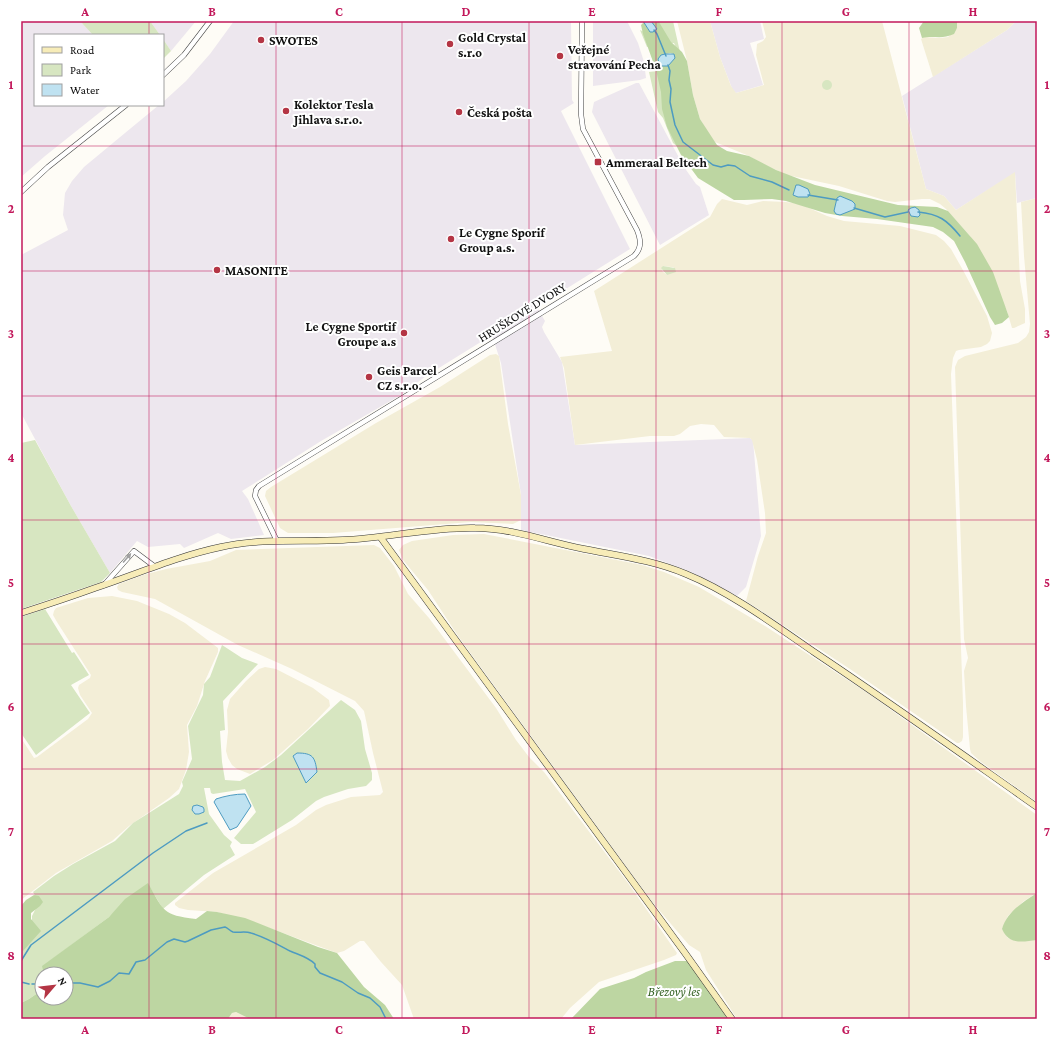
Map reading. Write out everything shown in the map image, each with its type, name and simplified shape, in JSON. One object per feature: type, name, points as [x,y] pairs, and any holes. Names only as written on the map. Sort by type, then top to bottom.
[{"type":"street","points":[[164,74],[184,55],[210,21]]},
{"type":"street","name":"HRUŠKOVÉ DVORY","points":[[277,541],[255,496],[256,490],[259,486],[634,256],[640,250],[640,240],[636,230],[583,129],[581,114],[582,21]]},
{"type":"street","points":[[21,192],[48,167],[125,106]]},
{"type":"street","points":[[21,613],[104,585],[154,566],[219,547],[277,541],[381,538],[451,529],[494,529],[583,549],[638,558],[687,574],[733,599],[790,635],[1037,807]]},
{"type":"street","points":[[381,538],[732,1019]]},
{"type":"street","points":[[104,585],[134,551],[154,566]]},
{"type":"shaded area","points":[[21,21],[80,21],[92,34],[34,34],[34,106],[108,106],[21,177]]},
{"type":"shaded area","points":[[150,21],[196,21],[171,51],[164,40],[164,34],[159,34]]},
{"type":"shaded area","points":[[234,21],[571,21],[572,100],[574,103],[561,111],[630,249],[537,307],[545,321],[542,327],[544,332],[562,362],[575,445],[750,438],[753,440],[761,536],[746,587],[737,596],[689,571],[649,556],[521,530],[521,495],[501,363],[492,335],[426,376],[401,395],[321,441],[242,491],[248,499],[264,535],[231,539],[218,533],[184,548],[180,544],[148,547],[137,541],[110,573],[71,506],[21,413],[21,255],[68,230],[63,215],[65,193],[72,181],[84,167],[158,106],[164,106],[164,101],[186,81],[210,54]]},
{"type":"shaded area","points":[[593,21],[627,21],[638,43],[644,62],[646,78],[593,86]]},
{"type":"shaded area","points":[[677,21],[710,21],[720,57],[731,86],[736,93],[764,85],[756,55],[757,44],[763,41],[766,37],[762,21],[882,21],[926,189],[944,196],[956,210],[1015,172],[1020,281],[1025,309],[1025,323],[1012,328],[1007,311],[970,236],[940,204],[930,199],[895,202],[887,201],[839,186],[787,175],[749,156],[715,142],[700,119],[693,95],[687,61]]},
{"type":"shaded area","points":[[710,21],[760,21],[764,39],[750,43],[763,85],[736,93],[733,91],[720,57]]},
{"type":"shaded area","points":[[957,21],[1016,21],[1007,30],[933,77],[921,39],[924,37],[948,37],[957,28]]},
{"type":"shaded area","points":[[1016,21],[1037,21],[1037,198],[1017,203],[1015,173],[956,210],[944,196],[926,189],[902,96],[1007,30]]},
{"type":"shaded area","name":"Ammeraal Beltech","points":[[639,83],[684,167],[696,184],[700,187],[709,215],[660,245],[592,112],[594,102]]},
{"type":"shaded area","points":[[1037,198],[1037,802],[981,762],[971,753],[970,749],[964,671],[968,658],[964,639],[955,367],[958,360],[965,356],[1018,343],[1026,337],[1029,332],[1030,324],[1021,202]]},
{"type":"shaded area","points":[[722,199],[747,205],[763,201],[786,202],[800,204],[827,216],[844,221],[900,226],[936,235],[951,249],[987,316],[992,333],[990,341],[981,347],[956,351],[953,358],[951,374],[963,703],[963,737],[962,741],[959,743],[746,601],[766,533],[765,513],[757,460],[752,440],[750,438],[724,437],[714,425],[701,424],[690,426],[680,434],[674,436],[650,436],[575,445],[564,368],[560,357],[612,351],[594,291],[710,217],[717,204]],"holes":[[[663,266],[674,267],[667,275],[662,271]]]},
{"type":"shaded area","points":[[496,354],[499,356],[508,424],[521,495],[521,520],[513,524],[471,522],[333,533],[288,533],[280,528],[265,496],[266,491],[376,423],[440,387],[490,355]]},
{"type":"shaded area","points":[[484,534],[642,565],[664,572],[699,587],[765,626],[869,694],[1037,815],[1037,893],[1024,901],[1008,916],[1002,929],[1008,938],[1016,941],[1037,940],[1037,1019],[737,1019],[706,970],[700,952],[689,945],[653,903],[458,636],[428,590],[403,560],[399,550],[403,545],[412,541],[453,535]]},
{"type":"shaded area","points":[[374,545],[380,548],[394,566],[408,594],[429,618],[496,708],[516,740],[529,757],[544,772],[628,883],[677,953],[676,955],[664,960],[599,982],[570,1008],[561,1019],[414,1019],[402,985],[364,941],[360,941],[344,951],[337,953],[264,926],[217,912],[188,910],[179,908],[175,905],[175,903],[213,873],[296,825],[316,810],[326,805],[351,797],[380,795],[383,792],[364,711],[355,701],[292,669],[238,645],[155,599],[122,592],[118,590],[117,587],[119,584],[143,575],[210,561],[236,550]]},
{"type":"shaded area","points":[[112,596],[137,601],[169,614],[185,623],[218,648],[218,652],[205,681],[197,706],[187,725],[189,752],[186,770],[179,789],[169,798],[129,826],[112,841],[56,873],[21,900],[21,738],[34,758],[37,757],[88,719],[92,713],[80,695],[78,688],[79,685],[90,678],[91,675],[57,622],[53,615],[54,611],[56,608],[88,598]]},
{"type":"shaded area","points":[[265,667],[276,669],[313,688],[329,700],[330,706],[308,729],[273,760],[250,774],[237,769],[232,765],[228,758],[226,751],[228,732],[227,710],[230,699],[259,669]]},
{"type":"shaded area","points":[[236,1012],[250,1019],[228,1019],[232,1013]]},
{"type":"green space","points":[[80,21],[150,21],[159,34],[92,34]]},
{"type":"green space","points":[[651,21],[659,22],[671,42],[682,52],[687,61],[693,95],[700,119],[717,145],[727,151],[749,156],[776,170],[815,185],[898,205],[937,207],[948,211],[977,244],[993,272],[1009,317],[1002,323],[995,325],[954,241],[943,232],[933,227],[877,219],[842,216],[825,213],[786,201],[772,199],[734,200],[698,178],[681,155],[667,127],[662,109],[661,92],[656,70],[641,25],[644,22],[648,29],[652,22]],"holes":[[[670,53],[674,54],[675,58],[668,66],[661,55]]]},
{"type":"green space","points":[[657,21],[673,21],[682,61],[678,147],[673,143],[663,118],[658,112],[649,72],[667,70],[676,48],[674,43],[647,47],[640,30],[651,35],[660,24]]},
{"type":"green space","points":[[924,21],[957,21],[957,28],[954,34],[949,36],[922,38],[919,28]]},
{"type":"green space","points":[[164,40],[171,51],[164,58]]},
{"type":"green space","points":[[825,80],[829,80],[831,81],[831,89],[825,90],[822,87],[822,83]]},
{"type":"green space","points":[[663,266],[675,268],[676,272],[667,275],[661,268]]},
{"type":"green space","points":[[35,440],[110,573],[101,582],[21,609],[21,443]]},
{"type":"green space","points":[[45,609],[72,653],[74,652],[89,675],[71,685],[90,713],[36,755],[21,733],[21,617]]},
{"type":"green space","points":[[222,645],[242,658],[258,664],[223,701],[225,730],[220,731],[225,780],[240,781],[265,767],[281,755],[341,700],[355,710],[361,721],[365,749],[372,773],[372,780],[366,786],[348,789],[316,801],[292,820],[253,844],[241,844],[234,838],[256,812],[245,789],[213,794],[211,793],[210,788],[204,788],[209,814],[224,835],[232,842],[230,846],[235,855],[204,875],[163,909],[148,884],[109,917],[43,966],[34,966],[34,996],[21,1003],[21,947],[32,936],[32,916],[39,902],[33,892],[73,864],[115,841],[133,823],[179,794],[183,786],[182,782],[192,759],[188,726],[203,695],[204,684],[210,677]]},
{"type":"green space","points":[[148,883],[161,906],[176,916],[196,919],[207,911],[245,918],[337,953],[364,987],[385,1005],[394,1019],[250,1019],[236,1012],[232,1013],[228,1019],[21,1019],[21,1003],[34,996],[34,1006],[74,1006],[74,966],[42,966],[109,917],[125,899]]},
{"type":"green space","points":[[1037,893],[1037,940],[1021,942],[1008,938],[1002,929],[1004,923],[1016,908]]},
{"type":"green space","points":[[34,895],[39,896],[43,902],[31,913],[31,919],[41,931],[23,951],[21,961],[21,906],[26,900]]},
{"type":"green space","name":"Březový les","points":[[675,961],[687,961],[730,1019],[571,1019],[600,989],[634,978]]},
{"type":"water","points":[[643,21],[651,21],[657,29],[650,32]]},
{"type":"water","points":[[674,54],[675,58],[668,66],[660,66],[658,59],[661,55]]},
{"type":"water","points":[[796,185],[808,189],[810,194],[808,197],[798,197],[793,195]]},
{"type":"water","points":[[840,196],[852,201],[855,204],[855,209],[840,215],[836,214],[834,211],[837,198]]},
{"type":"water","points":[[915,207],[919,210],[920,215],[918,217],[911,216],[908,210]]},
{"type":"water","points":[[297,753],[310,755],[314,759],[317,772],[306,783],[293,756]]},
{"type":"water","points":[[245,794],[251,806],[237,827],[230,830],[214,802],[216,799],[223,797]]},
{"type":"water","points":[[197,805],[203,807],[204,812],[195,814],[192,810],[193,806]]},
{"type":"waterway","points":[[654,30],[666,56]]},
{"type":"waterway","points":[[668,65],[670,71],[669,80],[671,89],[670,102],[675,125],[683,142],[713,165],[721,167],[728,165],[735,166],[750,176],[772,182],[789,190]]},
{"type":"waterway","points":[[808,195],[838,200]]},
{"type":"waterway","points":[[854,208],[885,217],[908,212]]},
{"type":"waterway","points":[[918,212],[937,216],[947,222],[960,236]]},
{"type":"waterway","points":[[21,961],[31,945],[153,853],[186,831],[207,823]]},
{"type":"waterway","points":[[74,983],[98,987],[110,981],[119,973],[129,974],[136,962],[145,960],[167,942],[174,939],[185,942],[211,930],[225,927],[233,932],[249,932],[303,956],[315,964],[315,967],[320,973],[342,982],[358,993],[370,998],[380,1007],[386,1019]]},
{"type":"waterway","points":[[21,982],[29,984]]},
{"type":"place","name":"SWOTES","points":[[261,40]]},
{"type":"place","name":"Gold Crystal s.r.o","points":[[450,44]]},
{"type":"place","name":"Veřejné stravování Pecha","points":[[560,56]]},
{"type":"place","name":"Kolektor Tesla Jihlava s.r.o.","points":[[286,111]]},
{"type":"place","name":"Česká pošta","points":[[459,112]]},
{"type":"place","name":"Ammeraal Beltech","points":[[598,162]]},
{"type":"place","name":"Le Cygne Sporif Group a.s.","points":[[451,239]]},
{"type":"place","name":"MASONITE","points":[[217,270]]},
{"type":"place","name":"Le Cygne Sportif Groupe a.s","points":[[404,333]]},
{"type":"place","name":"Geis Parcel CZ s.r.o.","points":[[369,377]]}]
